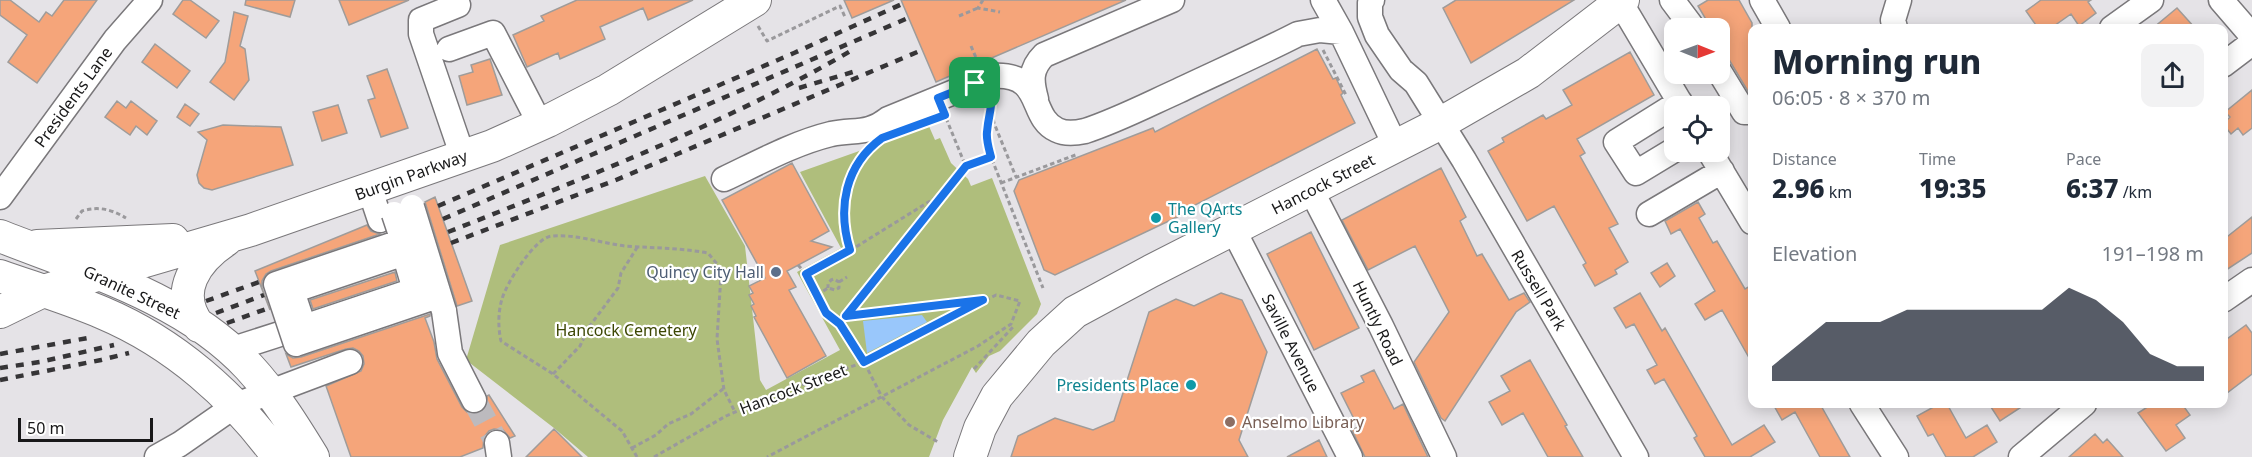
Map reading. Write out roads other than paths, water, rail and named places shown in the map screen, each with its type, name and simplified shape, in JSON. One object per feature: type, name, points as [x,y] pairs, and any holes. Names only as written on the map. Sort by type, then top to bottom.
[{"type":"main road","name":"Hancock Street","points":[[970,457],[980,428],[997,396],[1041,343],[1057,328],[1094,301],[1441,123],[1528,73],[1620,1]]},
{"type":"main road","name":"Burgin Parkway","points":[[0,312],[43,291],[97,275],[231,237],[390,199],[463,157],[540,124],[756,12]]},
{"type":"main road","points":[[11,240],[56,246],[231,237]]},
{"type":"main road","points":[[199,326],[189,309],[190,280],[201,260],[231,237]]},
{"type":"main road","name":"Granite Street","points":[[11,240],[157,301],[199,326],[250,368],[292,422],[313,457]]},
{"type":"main road","name":"Granite Street","points":[[0,276],[102,313],[141,333],[195,369],[236,405],[278,457]]},
{"type":"main road","name":"Burgin Parkway","points":[[0,291],[43,291]]},
{"type":"street","name":"Presidents Lane","points":[[0,197],[115,40],[150,0]]},
{"type":"street","points":[[1036,99],[1032,73],[1036,62],[1044,55],[1172,0]]},
{"type":"street","name":"Russell Park","points":[[1372,0],[1370,17],[1377,35],[1401,70],[1416,83],[1441,123],[1636,457]]},
{"type":"street","points":[[1672,0],[1686,18]]},
{"type":"street","points":[[1762,0],[1776,24]]},
{"type":"street","points":[[1894,24],[1899,0]]},
{"type":"street","points":[[2118,24],[2151,0]]},
{"type":"street","points":[[2221,0],[2252,36]]},
{"type":"street","points":[[1620,1],[1676,96]]},
{"type":"street","points":[[1325,3],[1396,147]]},
{"type":"street","points":[[458,5],[421,20],[421,34],[463,157]]},
{"type":"street","points":[[724,179],[791,148],[831,134],[876,129],[888,119],[993,76],[1005,75],[1018,78],[1036,99],[1048,123],[1058,131],[1071,133],[1084,131],[1140,108],[1298,34],[1320,30],[1341,32]]},
{"type":"street","points":[[449,49],[493,33],[540,124]]},
{"type":"street","points":[[2228,61],[2252,43]]},
{"type":"street","points":[[1727,84],[1744,112],[1748,112]]},
{"type":"street","points":[[1664,114],[1616,142],[1636,173],[1664,156]]},
{"type":"street","points":[[1649,214],[1715,162]]},
{"type":"street","points":[[1717,162],[1748,215]]},
{"type":"street","name":"Huntly Road","points":[[1311,190],[1381,326],[1444,457]]},
{"type":"street","points":[[390,199],[403,241],[397,250],[276,284],[296,344],[435,297],[415,237],[277,284],[297,342],[432,296],[413,241],[281,286],[299,338],[427,295],[411,246],[286,288],[301,333],[421,292],[408,252],[292,291],[304,327],[416,290],[397,250]]},
{"type":"street","points":[[390,199],[435,281],[444,311],[450,354],[474,400]]},
{"type":"street","name":"Saville Avenue","points":[[1233,229],[1350,457]]},
{"type":"street","points":[[2228,297],[2252,280]]},
{"type":"street","points":[[230,350],[435,281]]},
{"type":"street","points":[[157,457],[236,405],[350,362]]},
{"type":"street","points":[[1865,408],[1896,457]]},
{"type":"street","points":[[2021,457],[2079,408]]},
{"type":"water","points":[[922,315],[927,322],[867,353],[863,321]]},
{"type":"tunnel","points":[[474,400],[497,443]]},
{"type":"railway","points":[[438,206],[794,53],[902,4]]},
{"type":"railway","points":[[443,219],[908,18]]},
{"type":"railway","points":[[448,232],[655,148],[757,101],[854,49]]},
{"type":"railway","points":[[451,243],[616,180],[922,50]]},
{"type":"railway","points":[[799,88],[856,71]]},
{"type":"railway","points":[[206,301],[259,282]]},
{"type":"railway","points":[[216,313],[264,295]]},
{"type":"railway","points":[[227,323],[269,308]]},
{"type":"railway","points":[[0,354],[93,337]]},
{"type":"railway","points":[[0,368],[40,362],[114,345]]},
{"type":"railway","points":[[0,380],[129,353]]},
{"type":"place","name":"The QArts Gallery","points":[[1156,218]]},
{"type":"place","name":"Quincy City Hall","points":[[776,272]]},
{"type":"place","name":"Presidents Place","points":[[1191,385]]},
{"type":"place","name":"Anselmo Library","points":[[1230,422]]},
{"type":"park label","name":"Hancock Cemetery","points":[[626,330]]}]
